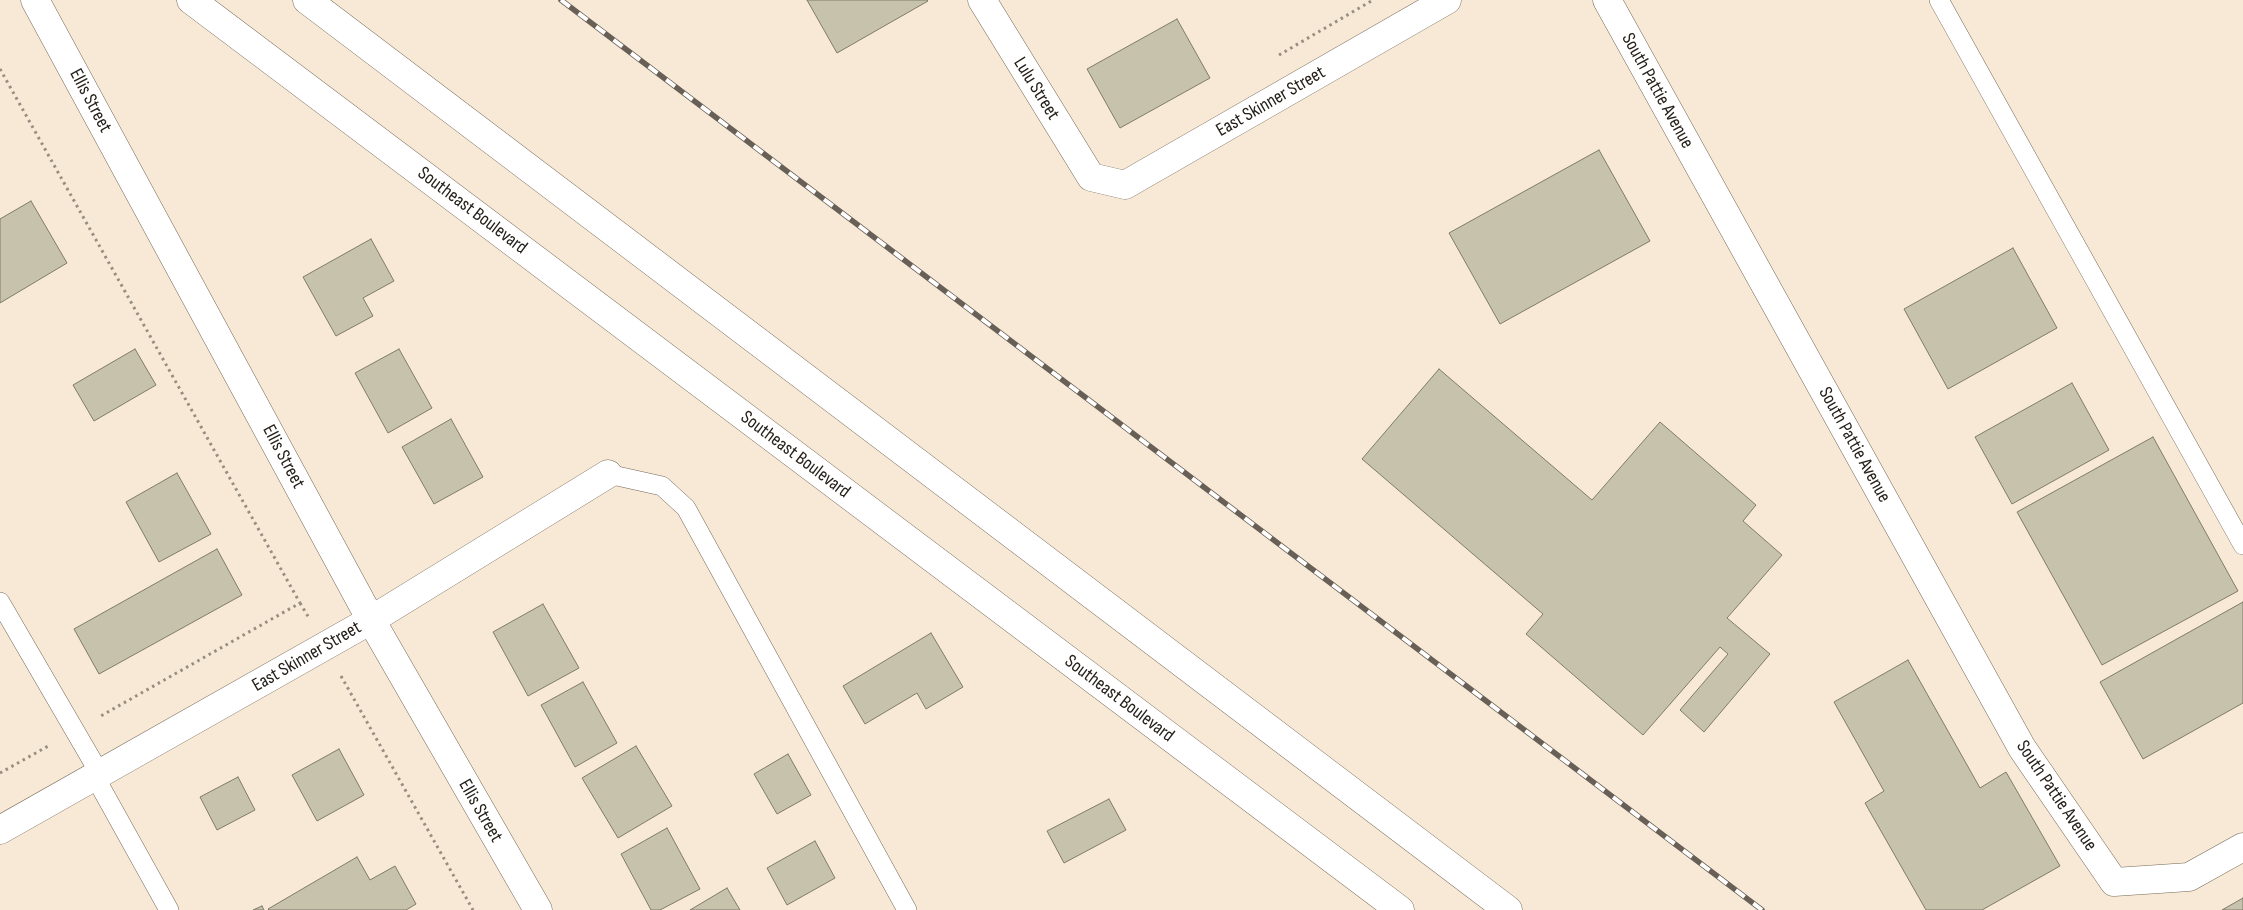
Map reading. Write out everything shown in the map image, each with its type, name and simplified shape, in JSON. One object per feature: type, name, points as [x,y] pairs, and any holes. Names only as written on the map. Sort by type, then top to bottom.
[{"type":"street","name":"Ellis Street","points":[[35,0],[371,620],[538,910]]},
{"type":"street","name":"Southeast Boulevard","points":[[191,0],[1400,910]]},
{"type":"street","points":[[306,0],[1508,910]]},
{"type":"street","name":"Lulu Street","points":[[982,0],[1091,177]]},
{"type":"street","name":"East Skinner Street","points":[[1091,177],[1126,185],[1447,0]]},
{"type":"street","name":"South Pattie Avenue","points":[[1607,0],[2022,748],[2114,882],[2189,877],[2243,847]]},
{"type":"street","name":"East Skinner Street","points":[[0,830],[371,620],[608,474]]},
{"type":"lane","points":[[1939,0],[2243,545]]},
{"type":"lane","points":[[608,474],[662,486],[686,508],[907,910]]},
{"type":"lane","points":[[0,602],[75,730],[169,910]]},
{"type":"path","points":[[0,69],[473,910]]},
{"type":"path","points":[[0,773],[300,603]]},
{"type":"building","points":[[807,0],[927,0],[928,1],[837,53]]},
{"type":"building","points":[[1177,19],[1210,78],[1120,128],[1087,69]]},
{"type":"building","points":[[1599,150],[1650,241],[1500,324],[1449,233]]},
{"type":"building","points":[[31,201],[67,263],[0,303],[0,219]]},
{"type":"building","points":[[371,239],[394,281],[363,298],[373,316],[336,336],[303,277]]},
{"type":"building","points":[[2013,248],[2057,328],[1948,389],[1904,309]]},
{"type":"building","points":[[135,349],[156,385],[94,421],[73,385]]},
{"type":"building","points":[[399,349],[432,408],[388,433],[355,373]]},
{"type":"building","points":[[1439,369],[1592,500],[1660,422],[1756,505],[1743,521],[1782,555],[1727,618],[1770,654],[1704,732],[1680,710],[1728,654],[1720,647],[1643,735],[1526,634],[1543,614],[1362,459]]},
{"type":"building","points":[[2072,383],[2109,450],[2012,504],[1975,437]]},
{"type":"building","points":[[451,419],[483,477],[434,504],[402,447]]},
{"type":"building","points":[[2153,437],[2238,591],[2102,665],[2017,512]]},
{"type":"building","points":[[177,473],[211,534],[159,562],[126,502]]},
{"type":"building","points":[[217,549],[242,595],[99,674],[74,629]]},
{"type":"building","points":[[2243,602],[2243,703],[2143,759],[2100,682]]},
{"type":"building","points":[[543,604],[579,668],[528,696],[493,632]]},
{"type":"building","points":[[931,633],[963,687],[926,709],[917,693],[865,724],[843,686]]},
{"type":"building","points":[[1908,660],[1980,788],[2006,772],[2060,866],[1982,910],[1926,910],[1865,803],[1884,791],[1834,702]]},
{"type":"building","points":[[583,682],[617,743],[575,767],[541,705]]},
{"type":"building","points":[[636,746],[672,806],[618,838],[582,778]]},
{"type":"building","points":[[339,749],[364,795],[317,821],[292,775]]},
{"type":"building","points":[[788,754],[811,795],[777,814],[754,774]]},
{"type":"building","points":[[238,777],[255,810],[217,830],[200,797]]},
{"type":"building","points":[[1109,799],[1126,830],[1064,863],[1047,831]]},
{"type":"building","points":[[667,828],[700,889],[660,910],[651,910],[621,854]]},
{"type":"building","points":[[815,841],[835,878],[787,905],[767,868]]},
{"type":"building","points":[[357,857],[370,880],[395,866],[416,904],[406,910],[268,909]]},
{"type":"building","points":[[727,888],[740,910],[690,910]]},
{"type":"building","points":[[2243,898],[2243,910],[2222,910]]},
{"type":"building","points":[[262,906],[264,910],[253,910]]},
{"type":"railway","points":[[561,0],[1762,910]]}]
